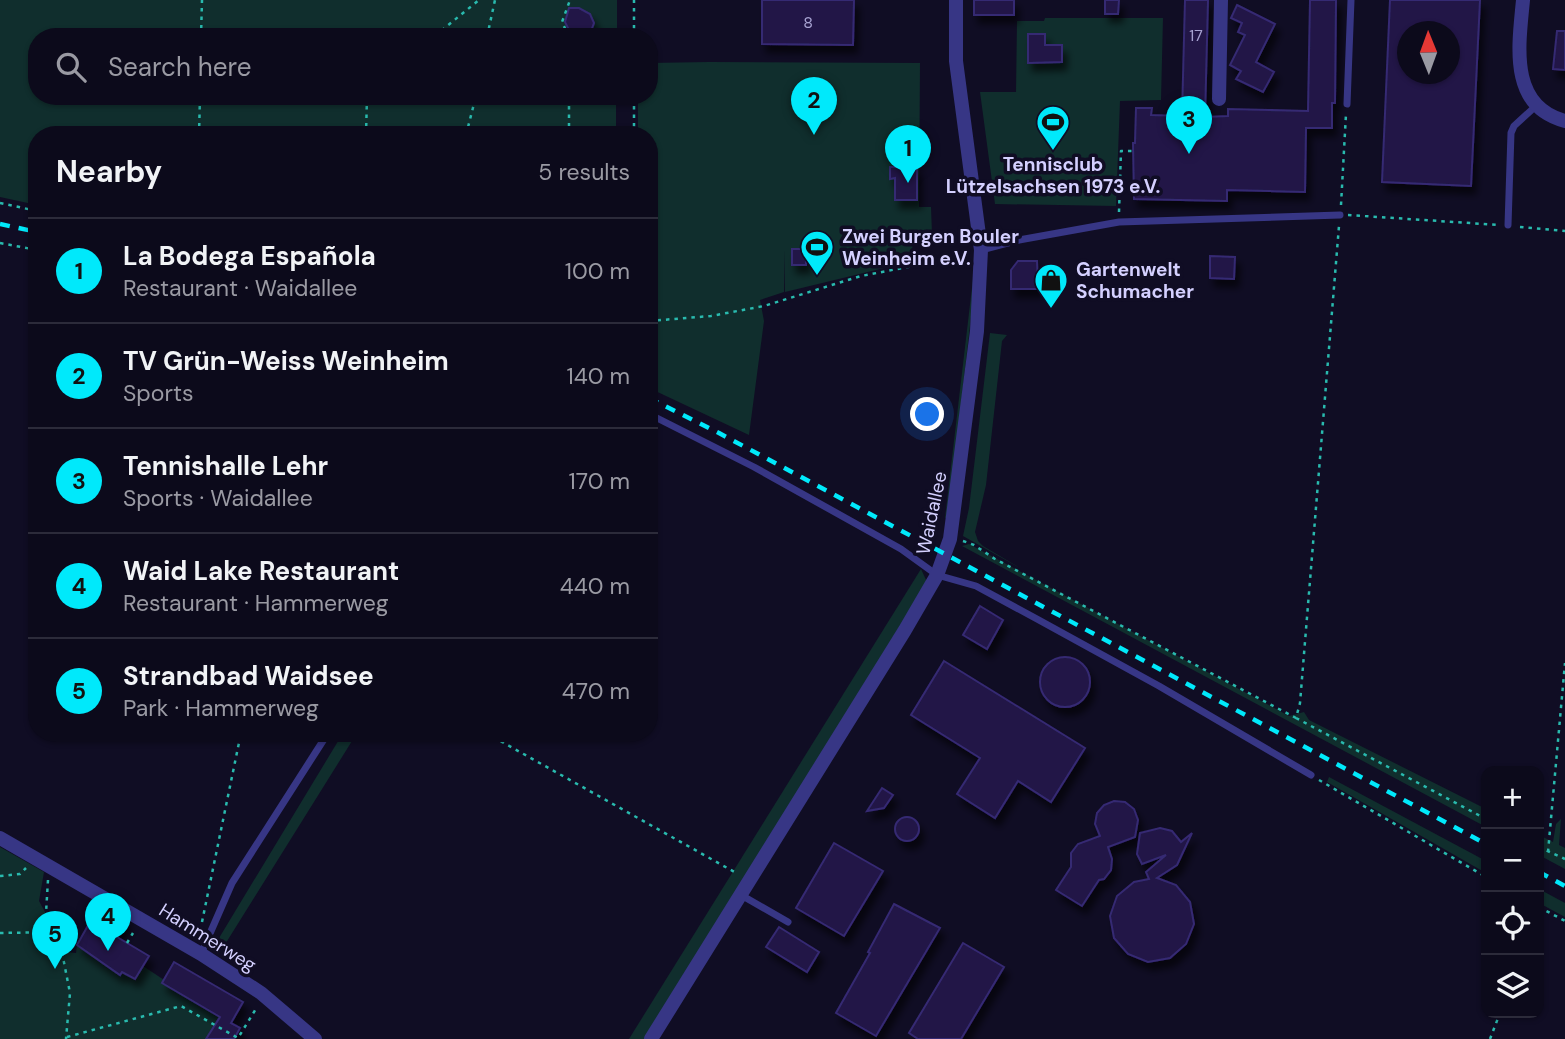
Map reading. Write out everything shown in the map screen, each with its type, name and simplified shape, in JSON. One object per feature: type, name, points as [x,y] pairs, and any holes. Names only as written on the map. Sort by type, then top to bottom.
[{"type":"street","name":"Waidallee","points":[[651,1039],[905,630],[937,575],[950,539],[977,331],[975,253],[956,61],[956,0]]},
{"type":"street","points":[[1219,99],[1221,0]]},
{"type":"street","points":[[1523,0],[1518,51],[1520,75],[1527,91],[1538,105],[1548,114],[1565,121]]},
{"type":"street","name":"Hammerweg","points":[[0,838],[201,954],[264,995],[315,1039]]},
{"type":"lane","points":[[1347,104],[1351,0]]},
{"type":"lane","points":[[1508,225],[1511,133],[1514,126],[1538,105]]},
{"type":"lane","points":[[975,253],[1019,240],[1119,222],[1340,215]]},
{"type":"lane","points":[[658,419],[754,467],[901,549],[937,575],[976,586],[1159,686],[1311,775]]},
{"type":"lane","points":[[201,954],[232,883],[322,742]]},
{"type":"lane","points":[[741,895],[788,922]]},
{"type":"path","points":[[201,28],[202,0]]},
{"type":"path","points":[[445,28],[479,0]]},
{"type":"path","points":[[488,28],[495,0]]},
{"type":"path","points":[[565,28],[562,22],[570,0]]},
{"type":"path","points":[[634,0],[634,28]]},
{"type":"path","points":[[199,126],[200,105]]},
{"type":"path","points":[[366,126],[367,105]]},
{"type":"path","points":[[468,126],[474,105]]},
{"type":"path","points":[[569,105],[569,126]]},
{"type":"path","points":[[634,105],[634,126]]},
{"type":"path","points":[[1119,222],[1121,151],[1132,151]]},
{"type":"path","points":[[0,203],[28,209]]},
{"type":"path","points":[[1340,215],[1565,231]]},
{"type":"path","points":[[0,243],[28,248]]},
{"type":"path","points":[[658,320],[711,316],[764,306],[861,276],[975,253]]},
{"type":"path","points":[[1296,718],[1300,703],[1331,314]]},
{"type":"path","points":[[950,539],[974,545],[995,559],[1481,816]]},
{"type":"path","points":[[1548,852],[1565,663]]},
{"type":"path","points":[[201,954],[202,921],[239,742]]},
{"type":"path","points":[[502,742],[738,874]]},
{"type":"path","points":[[1311,775],[1481,874]]},
{"type":"path","points":[[1544,850],[1565,859]]},
{"type":"path","points":[[0,876],[20,874],[35,859]]},
{"type":"path","points":[[54,868],[48,876],[46,913],[58,932],[70,993],[66,1038],[181,1006],[238,1039],[264,995]]},
{"type":"path","points":[[1544,910],[1565,921]]},
{"type":"path","points":[[0,933],[58,932]]},
{"type":"path","points":[[1490,1039],[1498,1018]]},
{"type":"green space","points":[[0,0],[617,0],[617,28],[28,28],[28,105],[616,105],[616,126],[28,126],[28,203],[0,197]]},
{"type":"green space","name":"Tennisclub Lützelsachsen 1973 e.V.","points":[[1045,18],[1163,18],[1161,100],[1120,101],[1116,206],[995,204],[980,92],[1016,92],[1017,21],[1044,21]]},
{"type":"green space","points":[[658,63],[920,63],[919,207],[931,207],[932,234],[893,234],[912,235],[913,261],[785,292],[785,250],[784,292],[760,300],[764,321],[749,435],[658,392],[658,126],[638,126],[638,105],[658,105]]},
{"type":"green space","points":[[973,279],[975,282],[948,517],[945,518]]},
{"type":"green space","points":[[990,333],[1007,335],[1002,341],[986,485],[975,532],[983,546],[1020,568],[963,536],[969,508]]},
{"type":"green space","points":[[969,544],[1289,716],[1304,712],[1309,720],[1481,806],[1481,824],[962,546]]},
{"type":"green space","points":[[921,569],[927,582],[645,1039],[629,1039]]},
{"type":"green space","points":[[338,742],[351,742],[224,946],[227,955],[220,952],[216,943]]},
{"type":"green space","points":[[1329,777],[1481,858],[1481,870],[1327,782]]},
{"type":"green space","points":[[1561,819],[1559,845],[1565,848],[1565,869],[1544,858],[1544,838],[1553,842],[1556,824]]},
{"type":"green space","points":[[0,847],[44,872],[39,901],[67,952],[76,953],[77,945],[120,974],[122,972],[135,979],[143,966],[220,1017],[208,1036],[212,1039],[0,1039]]},
{"type":"green space","points":[[1544,892],[1565,903],[1565,917],[1544,906]]},
{"type":"building","points":[[762,0],[854,0],[853,45],[762,44]]},
{"type":"building","points":[[974,0],[1014,0],[1014,15],[974,15]]},
{"type":"building","points":[[1105,0],[1119,0],[1118,14],[1105,14]]},
{"type":"building","points":[[1185,0],[1208,0],[1205,117],[1228,116],[1228,109],[1308,111],[1310,0],[1336,0],[1335,103],[1332,103],[1332,128],[1306,128],[1305,192],[1227,190],[1227,201],[1134,199],[1133,143],[1136,108],[1152,108],[1151,115],[1182,116]]},
{"type":"building","points":[[1390,0],[1480,0],[1471,186],[1382,182]]},
{"type":"building","points":[[1237,5],[1275,24],[1256,62],[1274,72],[1263,92],[1236,79],[1241,71],[1230,65],[1245,35],[1238,32],[1242,23],[1231,18]]},
{"type":"building","points":[[569,8],[579,8],[590,14],[594,23],[592,28],[568,28],[565,22]]},
{"type":"building","points":[[1557,31],[1565,31],[1565,70],[1553,69]]},
{"type":"building","points":[[1028,34],[1045,34],[1045,45],[1062,45],[1062,62],[1028,63]]},
{"type":"building","points":[[890,167],[917,167],[917,200],[895,200],[895,178],[890,179]]},
{"type":"building","name":"Zwei Burgen Bouler Weinheim e.V.","points":[[792,249],[806,249],[806,265],[792,265]]},
{"type":"building","points":[[1210,256],[1235,257],[1234,279],[1210,278]]},
{"type":"building","points":[[1018,261],[1037,261],[1038,289],[1011,289],[1011,270]]},
{"type":"building","points":[[980,606],[1003,620],[987,649],[963,635]]},
{"type":"building","points":[[1065,657],[1082,665],[1090,682],[1082,699],[1065,707],[1048,699],[1040,682],[1048,665]]},
{"type":"building","points":[[944,661],[1085,748],[1051,802],[1018,781],[995,818],[957,794],[980,758],[911,715]]},
{"type":"building","points":[[882,788],[893,795],[884,808],[867,811]]},
{"type":"building","points":[[1114,801],[1125,802],[1134,809],[1138,820],[1135,837],[1108,847],[1112,859],[1111,870],[1104,879],[1099,880],[1082,906],[1056,890],[1071,867],[1071,853],[1078,844],[1100,836],[1095,824],[1097,813],[1104,805]]},
{"type":"building","points":[[907,817],[916,820],[919,829],[916,838],[907,841],[898,838],[895,829],[898,820]]},
{"type":"building","points":[[1160,828],[1172,831],[1181,842],[1192,833],[1177,865],[1157,878],[1176,885],[1190,902],[1194,924],[1186,944],[1170,958],[1148,962],[1128,954],[1114,938],[1110,916],[1117,896],[1134,882],[1149,879],[1146,872],[1166,855],[1142,864],[1137,854],[1140,833]]},
{"type":"building","points":[[834,843],[883,871],[844,936],[796,908]]},
{"type":"building","points":[[894,904],[940,928],[876,1036],[836,1013]]},
{"type":"building","points":[[99,906],[126,922],[117,937],[149,956],[135,979],[122,972],[120,975],[77,945]]},
{"type":"building","points":[[779,927],[819,952],[807,972],[766,947]]},
{"type":"building","points":[[963,943],[1004,967],[961,1039],[918,1039],[909,1033]]},
{"type":"building","points":[[174,962],[243,1002],[231,1023],[240,1028],[234,1039],[206,1039],[220,1017],[162,983]]},
{"type":"railway","points":[[0,224],[28,230]]},
{"type":"railway","points":[[658,402],[1481,841]]},
{"type":"railway","points":[[1544,875],[1565,886]]},
{"type":"place","name":"TV Grün-Weiss Weinheim","points":[[814,135]]},
{"type":"place","name":"Tennisclub Lützelsachsen 1973 e.V.","points":[[1053,152]]},
{"type":"place","name":"Tennishalle Lehr","points":[[1189,154]]},
{"type":"place","name":"La Bodega Española","points":[[908,183]]},
{"type":"place","name":"Zwei Burgen Bouler Weinheim e.V.","points":[[817,277]]},
{"type":"place","name":"Gartenwelt Schumacher","points":[[1051,310]]},
{"type":"place","name":"Waid Lake Restaurant","points":[[108,951]]},
{"type":"place","name":"Strandbad Waidsee","points":[[55,969]]}]
